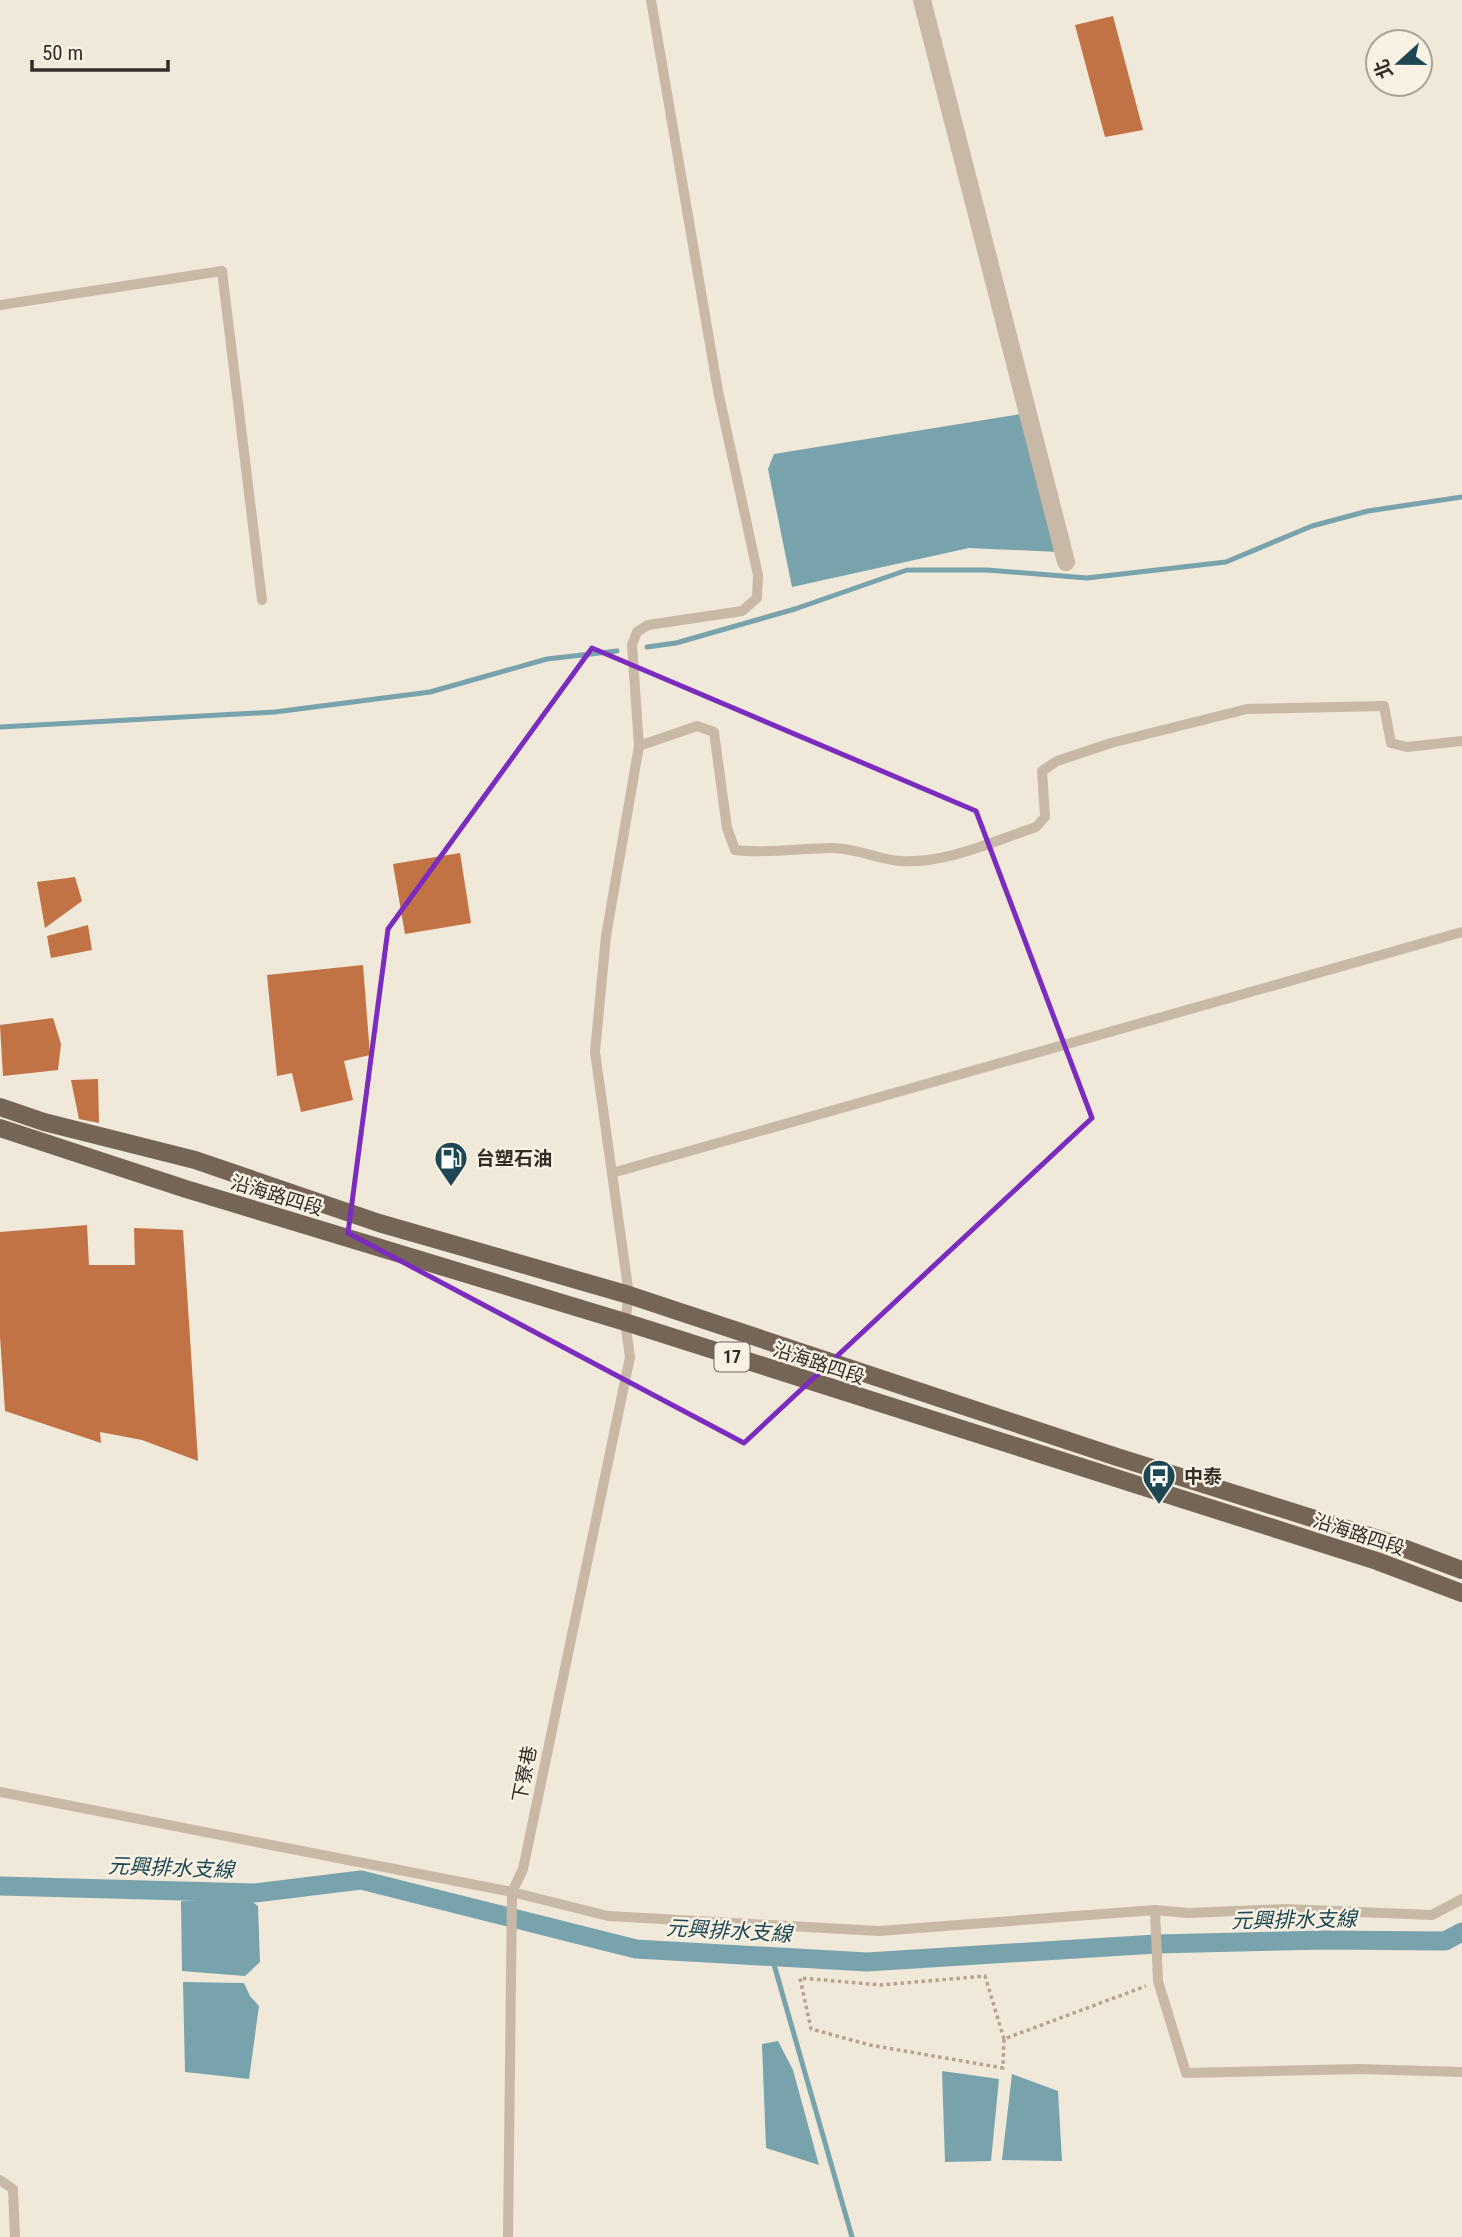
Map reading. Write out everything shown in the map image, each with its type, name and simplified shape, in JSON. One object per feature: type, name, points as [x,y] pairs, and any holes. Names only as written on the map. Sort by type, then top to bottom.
[{"type":"main road","name":"沿海路四段","points":[[0,1107],[44,1122],[195,1160],[379,1223],[629,1295],[1382,1540],[1462,1570]]},
{"type":"main road","name":"沿海路四段","points":[[0,1128],[186,1189],[625,1322],[1377,1561],[1462,1593]]},
{"type":"main road","points":[[1164,1494],[1168,1472]]},
{"type":"street","points":[[922,0],[1066,562]]},
{"type":"lane","name":"下寮巷","points":[[508,2237],[512,1892],[523,1870],[630,1357],[625,1322],[629,1295],[595,1052],[606,936],[639,746],[632,645],[637,632],[648,625],[742,611],[757,598],[758,575],[718,391],[651,0]]},
{"type":"lane","points":[[0,306],[222,271],[262,600]]},
{"type":"lane","points":[[639,746],[697,726],[714,732],[727,828],[735,850],[751,852],[795,848],[849,848],[900,861],[937,858],[1037,827],[1045,817],[1042,771],[1057,761],[1111,743],[1247,709],[1384,706],[1391,743],[1407,747],[1462,741]]},
{"type":"lane","points":[[612,1173],[1462,932]]},
{"type":"lane","points":[[0,1792],[512,1892],[608,1916],[879,1931],[1156,1910],[1188,1913],[1286,1909],[1433,1915],[1462,1899]]},
{"type":"lane","points":[[1156,1910],[1158,1981],[1186,2073],[1359,2069],[1462,2072]]},
{"type":"lane","points":[[0,2180],[13,2189],[15,2237]]},
{"type":"path","points":[[985,1976],[1004,2039],[1003,2068],[870,2045],[811,2029],[800,1978],[881,1984],[985,1976]]},
{"type":"path","points":[[1004,2039],[1158,1981]]},
{"type":"highlighted area","points":[[592,648],[976,811],[1092,1118],[744,1443],[348,1233],[388,929]]},
{"type":"water","points":[[1027,413],[1058,552],[969,548],[792,587],[768,469],[774,454]]},
{"type":"water","points":[[250,1900],[258,1906],[260,1962],[245,1976],[182,1971],[181,1901]]},
{"type":"water","points":[[183,1982],[244,1983],[259,2006],[249,2079],[185,2072]]},
{"type":"water","points":[[778,2041],[793,2070],[819,2165],[766,2148],[762,2044]]},
{"type":"water","points":[[942,2071],[999,2079],[991,2161],[945,2162]]},
{"type":"water","points":[[1012,2074],[1058,2091],[1062,2161],[1002,2160]]},
{"type":"building","points":[[1113,16],[1143,130],[1105,137],[1075,25]]},
{"type":"building","points":[[460,853],[471,923],[405,934],[393,864]]},
{"type":"building","points":[[75,877],[82,901],[45,928],[37,882]]},
{"type":"building","points":[[88,925],[92,950],[51,958],[47,936]]},
{"type":"building","points":[[363,965],[370,1055],[344,1061],[353,1100],[301,1112],[292,1073],[277,1076],[267,975]]},
{"type":"building","points":[[53,1018],[61,1044],[58,1070],[3,1076],[0,1025]]},
{"type":"building","points":[[98,1079],[99,1123],[79,1119],[71,1080]]},
{"type":"building","points":[[87,1225],[89,1265],[135,1265],[134,1228],[183,1230],[198,1461],[142,1440],[100,1432],[101,1443],[5,1411],[0,1336],[0,1232]]},
{"type":"waterway","points":[[647,647],[676,643],[795,609],[907,570],[987,570],[1087,578],[1226,562],[1312,526],[1368,511],[1462,497]]},
{"type":"waterway","points":[[0,727],[275,712],[430,692],[547,659],[617,651]]},
{"type":"waterway","name":"元興排水支線","points":[[0,1886],[255,1893],[361,1880],[636,1949],[867,1962],[1156,1944],[1325,1940],[1445,1941],[1462,1932]]},
{"type":"waterway","points":[[771,1954],[852,2237]]},
{"type":"place","name":"台塑石油","points":[[451,1188]]},
{"type":"place","name":"中泰","points":[[1159,1506]]}]
